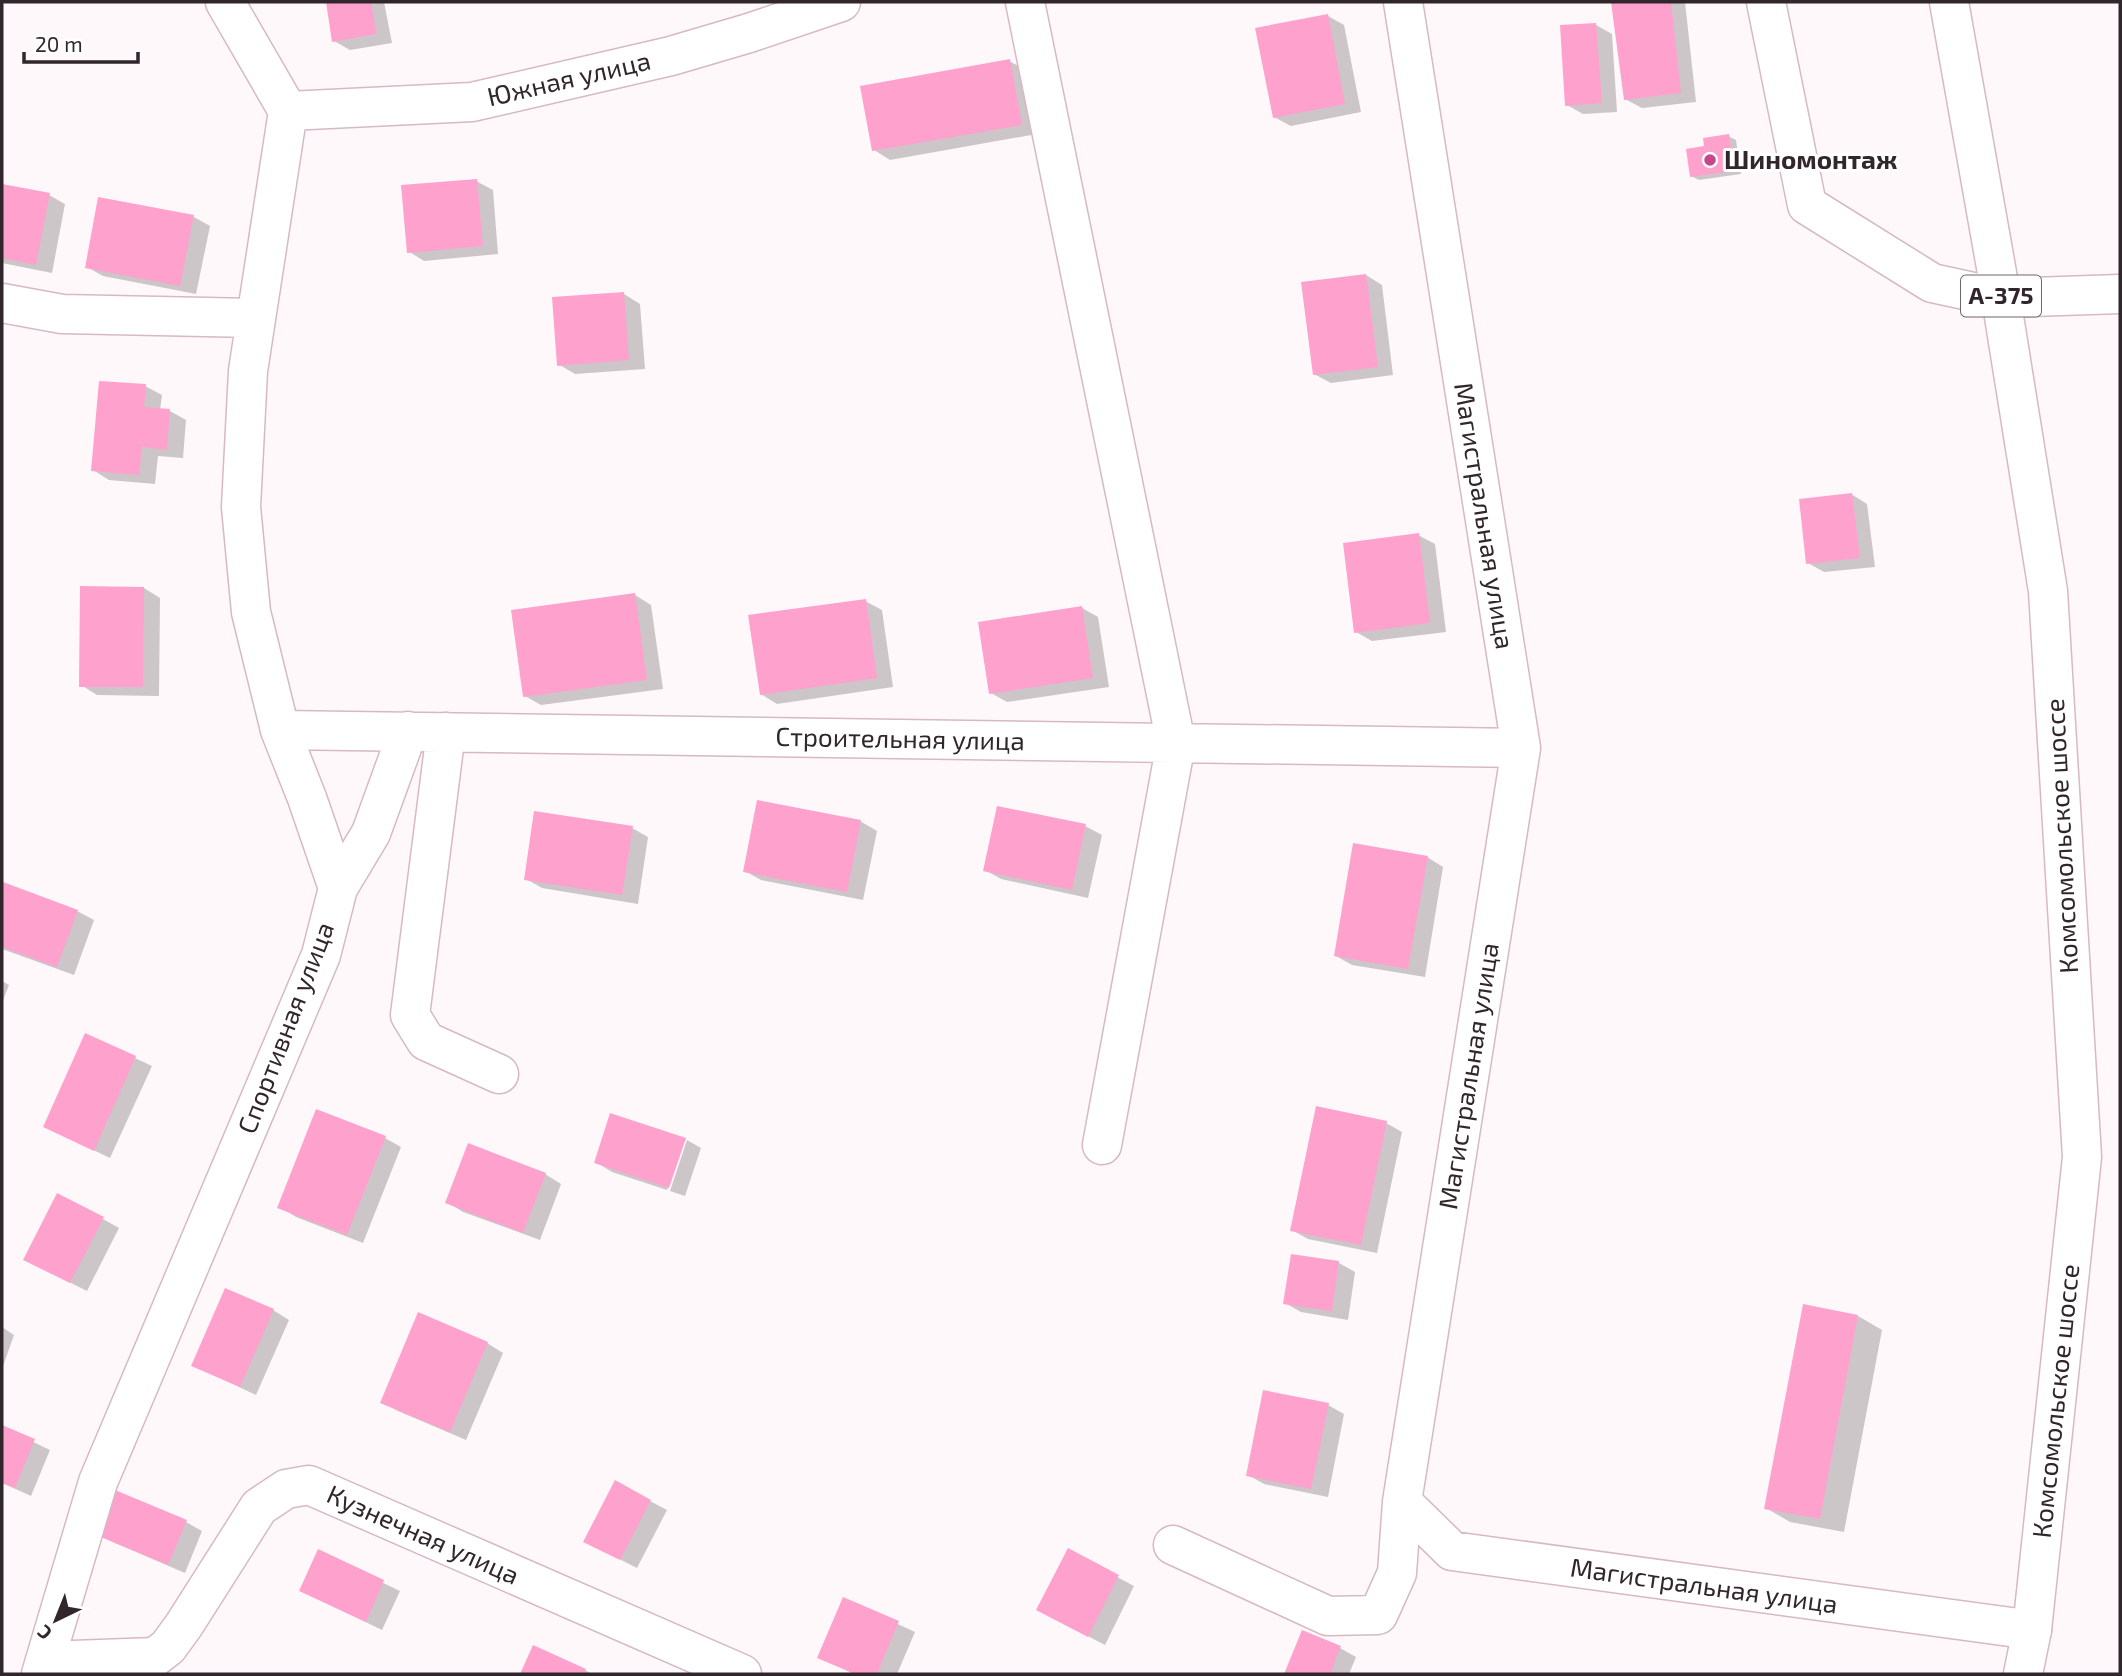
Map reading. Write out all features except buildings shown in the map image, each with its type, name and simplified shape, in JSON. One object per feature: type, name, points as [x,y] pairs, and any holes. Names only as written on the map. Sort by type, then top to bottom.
[{"type":"main road","points":[[225,2],[288,111]]},
{"type":"main road","name":"Южная улица","points":[[288,111],[472,102],[671,56],[841,2]]},
{"type":"main road","points":[[1025,2],[1176,743],[1102,1145]]},
{"type":"main road","name":"Магистральная улица","points":[[1403,2],[1521,748],[1402,1503],[1452,1551],[2032,1630]]},
{"type":"main road","points":[[1766,2],[1807,205],[1932,283],[2001,298],[2120,294]]},
{"type":"main road","name":"Комсомольское шоссе","points":[[1949,2],[2001,298],[2048,591],[2082,1157],[2032,1630],[2023,1674]]},
{"type":"main road","name":"Спортивная улица","points":[[43,1667],[99,1482],[321,955],[338,888],[280,730],[251,612],[241,507],[248,371],[254,318],[288,111]]},
{"type":"main road","points":[[2,303],[62,314],[254,318]]},
{"type":"main road","name":"Строительная улица","points":[[280,730],[1521,748]]},
{"type":"main road","points":[[338,888],[371,833],[408,731]]},
{"type":"main road","points":[[446,732],[411,1014],[426,1041],[499,1074]]},
{"type":"main road","name":"Кузнечная улица","points":[[43,1667],[155,1657],[168,1647],[184,1625],[259,1507],[286,1489],[309,1485],[742,1674]]},
{"type":"main road","points":[[1173,1545],[1328,1616],[1378,1615],[1397,1573],[1402,1503]]},
{"type":"place","name":"Шиномонтаж","points":[[1710,160]]}]
